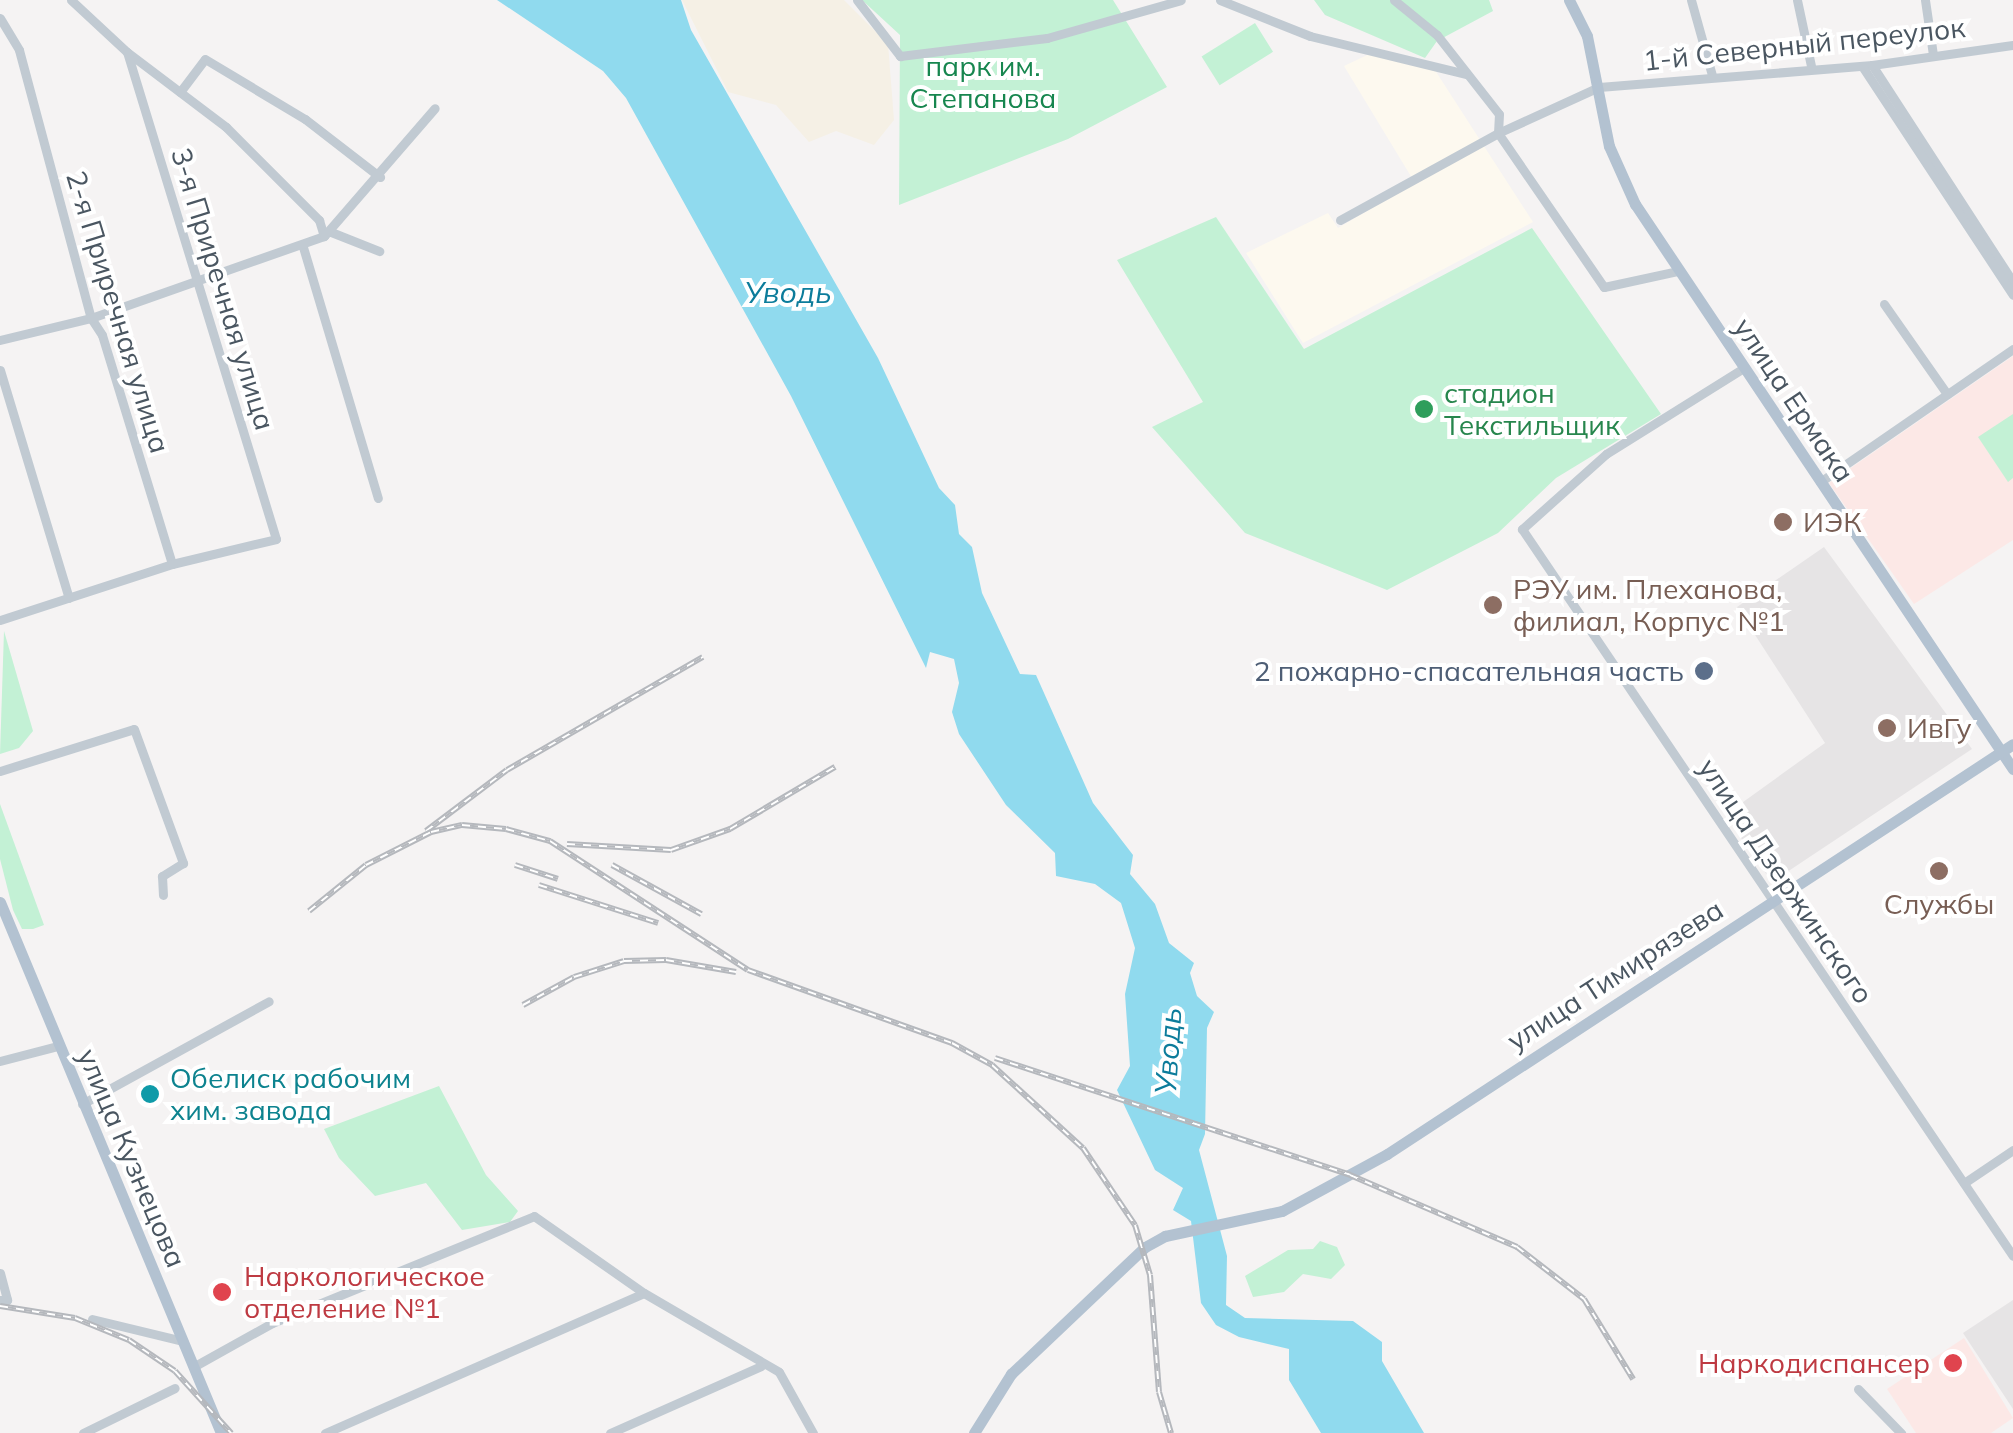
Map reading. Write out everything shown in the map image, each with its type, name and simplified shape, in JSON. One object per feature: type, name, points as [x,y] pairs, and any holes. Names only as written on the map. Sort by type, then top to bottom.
[{"type":"main road","name":"улица Ермака","points":[[1569,0],[1587,36],[1616,165],[1742,369],[2007,747],[2013,768]]},
{"type":"main road","name":"улица Тимирязева","points":[[974,1433],[1011,1374],[1081,1302],[1145,1247],[1181,1232],[1234,1226],[1282,1211],[1387,1154],[2007,747]]},
{"type":"main road","name":"улица Кузнецова","points":[[0,902],[3,924],[222,1433]]},
{"type":"street","points":[[71,0],[127,52],[226,127],[306,206],[328,234],[379,250]]},
{"type":"street","points":[[856,0],[900,56],[1047,38],[1181,0]]},
{"type":"street","points":[[1220,0],[1310,36],[1466,74]]},
{"type":"street","points":[[1394,0],[1437,34],[1499,114],[1498,133],[1604,287],[1678,271]]},
{"type":"street","points":[[1690,0],[1712,76]]},
{"type":"street","points":[[1797,0],[1810,66]]},
{"type":"street","points":[[1925,0],[1933,56]]},
{"type":"street","name":"2-я Приречная улица","points":[[0,18],[19,50],[90,318],[102,335],[172,564]]},
{"type":"street","name":"1-й Северный переулок","points":[[1340,220],[1498,133],[1599,87],[1810,66],[1867,65],[2013,45]]},
{"type":"street","name":"3-я Приречная улица","points":[[127,52],[194,283],[276,539],[172,564]]},
{"type":"street","points":[[180,92],[206,58],[305,119],[380,177]]},
{"type":"street","points":[[1867,65],[2013,282]]},
{"type":"street","points":[[1867,65],[2013,295]]},
{"type":"street","points":[[0,340],[90,318],[328,234],[435,108]]},
{"type":"street","points":[[303,246],[378,498]]},
{"type":"street","points":[[1884,304],[1947,394]]},
{"type":"street","points":[[1820,482],[2013,349]]},
{"type":"street","name":"улица Дзержинского","points":[[1742,369],[1606,454],[1522,530],[2013,1256]]},
{"type":"street","points":[[0,370],[69,598]]},
{"type":"street","points":[[0,620],[172,564]]},
{"type":"street","points":[[0,771],[134,730],[183,864],[162,876],[163,895]]},
{"type":"street","points":[[82,1104],[269,1001]]},
{"type":"street","points":[[0,1061],[58,1046]]},
{"type":"street","points":[[1964,1183],[2013,1150]]},
{"type":"street","points":[[193,1366],[272,1323],[534,1216],[644,1293],[778,1372],[813,1433]]},
{"type":"street","points":[[0,1274],[4,1300]]},
{"type":"street","points":[[325,1433],[644,1293]]},
{"type":"street","points":[[92,1319],[183,1342]]},
{"type":"street","points":[[610,1433],[762,1366]]},
{"type":"street","points":[[82,1433],[174,1388]]},
{"type":"street","points":[[1858,1389],[1901,1433]]},
{"type":"shaded area","points":[[1380,49],[1431,64],[1533,222],[1303,343],[1246,253],[1328,213],[1338,228],[1415,183],[1344,66]]},
{"type":"shaded area","points":[[2013,356],[2013,540],[1914,604],[1829,483]]},
{"type":"shaded area","name":"ИвГу","points":[[1824,547],[1972,749],[1772,882],[1725,815],[1825,743],[1737,607]]},
{"type":"shaded area","points":[[2013,1300],[2013,1409],[1963,1333]]},
{"type":"shaded area","name":"Наркодиспансер","points":[[1964,1338],[2013,1418],[1991,1433],[1916,1433],[1887,1389]]},
{"type":"green space","name":"парк им. Степанова","points":[[862,0],[1113,0],[1167,87],[1068,139],[899,205],[900,35]]},
{"type":"green space","points":[[1314,0],[1489,0],[1493,11],[1437,41],[1425,58],[1325,15]]},
{"type":"green space","points":[[1255,23],[1273,52],[1220,85],[1202,56]]},
{"type":"green space","name":"стадион Текстильщик","points":[[1216,217],[1304,349],[1532,228],[1661,414],[1556,478],[1498,533],[1387,590],[1245,533],[1152,427],[1203,402],[1117,260]]},
{"type":"green space","points":[[2013,414],[2013,478],[2008,482],[1978,437]]},
{"type":"green space","points":[[4,631],[33,731],[19,748],[0,754]]},
{"type":"green space","points":[[0,804],[44,925],[33,929],[22,929],[13,910],[0,859]]},
{"type":"green space","points":[[439,1086],[486,1175],[518,1211],[510,1222],[462,1230],[426,1183],[375,1196],[339,1158],[324,1129]]},
{"type":"green space","points":[[1320,1241],[1337,1247],[1345,1265],[1331,1279],[1303,1274],[1284,1292],[1253,1297],[1245,1276],[1288,1250],[1313,1249]]},
{"type":"sand","points":[[682,0],[844,0],[888,44],[894,120],[874,145],[836,131],[809,142],[776,105],[728,92]]},
{"type":"water","name":"Уводь","points":[[497,0],[681,0],[691,30],[878,358],[939,488],[955,505],[959,534],[972,547],[982,593],[1020,674],[1036,675],[1093,803],[1133,855],[1130,874],[1155,904],[1169,943],[1194,963],[1190,973],[1197,996],[1214,1012],[1207,1028],[1205,1134],[1199,1150],[1227,1256],[1226,1305],[1245,1318],[1353,1321],[1382,1342],[1382,1361],[1424,1433],[1321,1433],[1289,1380],[1289,1349],[1239,1337],[1216,1325],[1201,1303],[1191,1221],[1173,1210],[1183,1188],[1155,1170],[1117,1090],[1130,1066],[1125,994],[1135,948],[1121,903],[1095,884],[1056,876],[1055,853],[1006,805],[959,734],[952,712],[959,683],[954,659],[930,652],[926,668],[791,396],[626,98],[603,71]]},
{"type":"railway","points":[[426,831],[507,770],[703,657]]},
{"type":"railway","points":[[567,844],[671,850],[730,829],[835,767]]},
{"type":"railway","points":[[309,911],[366,865],[431,832],[462,825],[506,829],[550,841],[748,970],[952,1043],[992,1065],[1083,1148],[1135,1225],[1150,1275],[1159,1392],[1171,1433]]},
{"type":"railway","points":[[515,865],[558,879]]},
{"type":"railway","points":[[612,865],[701,914]]},
{"type":"railway","points":[[539,885],[658,923]]},
{"type":"railway","points":[[523,1005],[574,977],[624,961],[666,960],[736,972]]},
{"type":"railway","points":[[995,1058],[1350,1175],[1517,1247],[1584,1299],[1633,1379]]},
{"type":"railway","points":[[0,1306],[75,1318],[129,1340],[175,1371],[231,1433]]},
{"type":"place","name":"стадион Текстильщик","points":[[1424,409]]},
{"type":"place","name":"ИЭК","points":[[1783,522]]},
{"type":"place","name":"РЭУ им. Плеханова, филиал, Корпус №1","points":[[1493,605]]},
{"type":"place","name":"2 пожарно-спасательная часть","points":[[1704,671]]},
{"type":"place","name":"ИвГу","points":[[1887,728]]},
{"type":"place","name":"Службы","points":[[1939,871]]},
{"type":"place","name":"Обелиск рабочим хим. завода","points":[[150,1094]]},
{"type":"place","name":"Наркологическое отделение №1","points":[[222,1292]]},
{"type":"place","name":"Наркодиспансер","points":[[1953,1363]]}]
